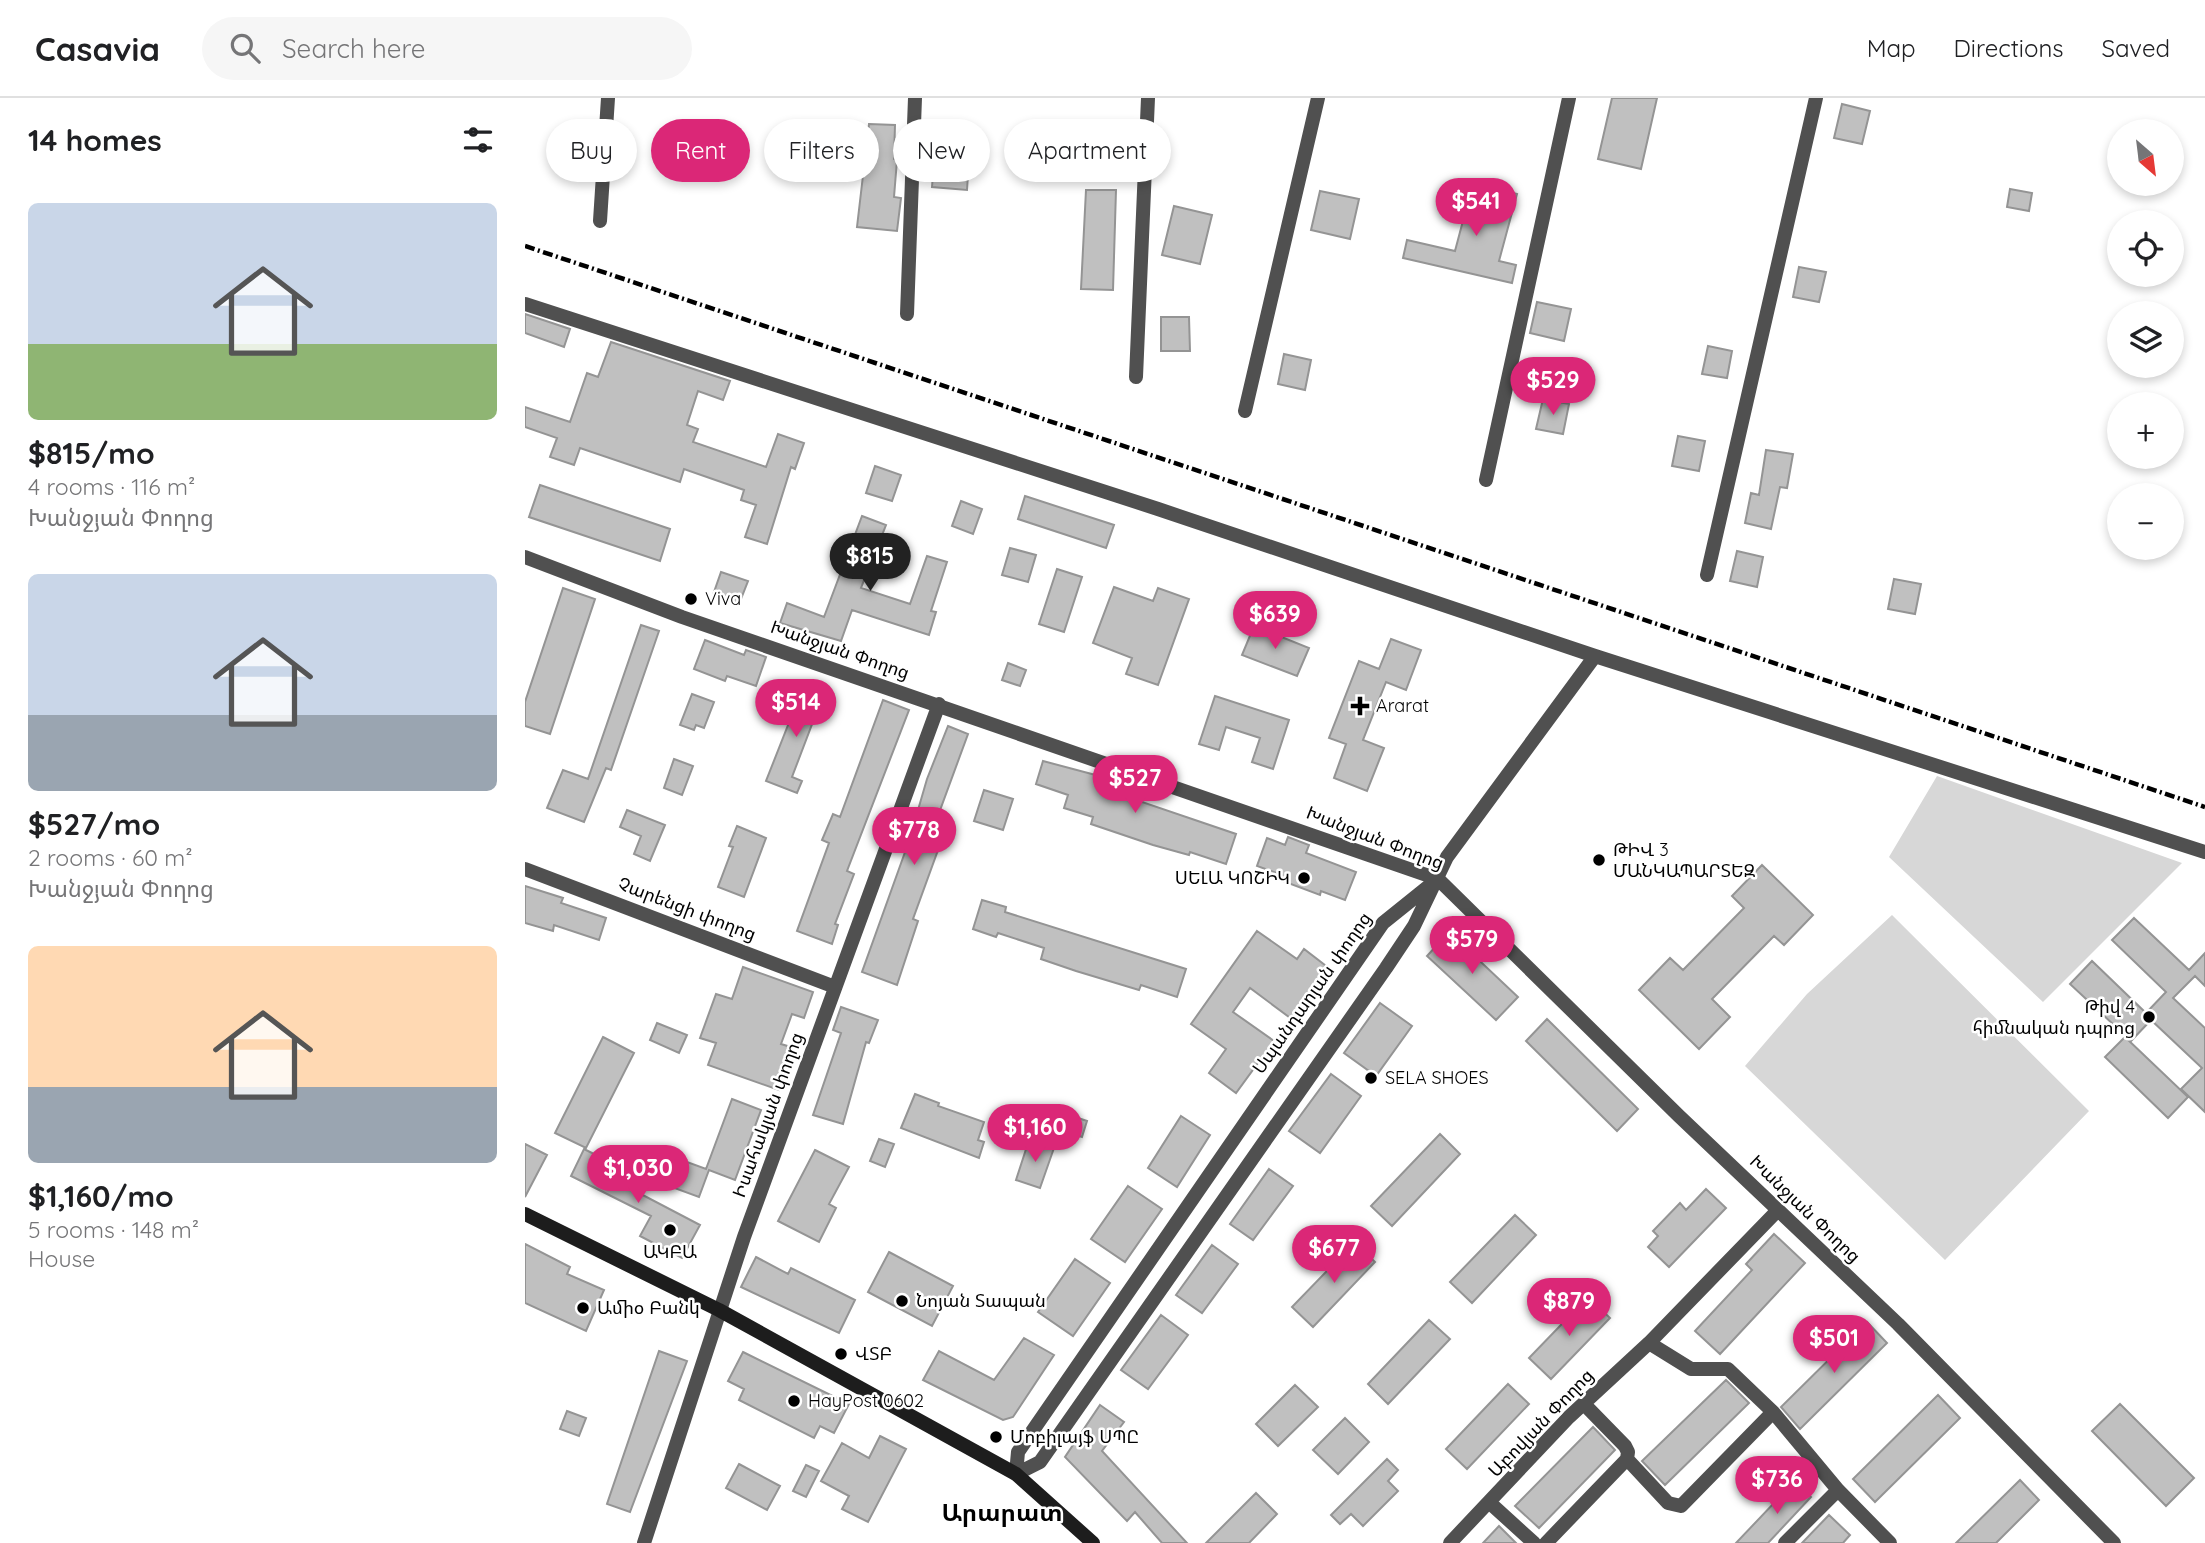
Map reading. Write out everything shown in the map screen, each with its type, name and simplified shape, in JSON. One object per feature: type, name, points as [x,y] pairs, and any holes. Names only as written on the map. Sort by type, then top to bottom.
[{"type":"main road","points":[[525,1214],[719,1310],[1016,1474],[1093,1543]]},
{"type":"street","points":[[600,221],[608,98]]},
{"type":"street","points":[[907,314],[915,98]]},
{"type":"street","points":[[1136,377],[1148,98]]},
{"type":"street","points":[[1245,411],[1318,98]]},
{"type":"street","points":[[1486,480],[1569,98]]},
{"type":"street","points":[[1707,575],[1816,98]]},
{"type":"street","points":[[525,304],[1132,500],[1595,656],[2205,852]]},
{"type":"street","name":"Խանջյան Փողոց","points":[[525,557],[682,617],[1438,879],[1898,1324],[2106,1540]]},
{"type":"street","points":[[1016,1474],[1040,1462],[1386,968],[1413,926],[1447,857],[1595,656]]},
{"type":"street","name":"Իսահակյան փողոց","points":[[644,1543],[719,1310],[939,704]]},
{"type":"street","name":"Չարենցի փողոց","points":[[525,869],[835,987]]},
{"type":"street","name":"Սպանդարյան փողոց","points":[[1016,1474],[1018,1452],[1383,923],[1438,879]]},
{"type":"street","name":"Աբովյան Փողոց","points":[[1450,1543],[1778,1210]]},
{"type":"street","points":[[1649,1343],[1692,1369],[1728,1368],[1773,1412],[1838,1490],[1890,1543]]},
{"type":"street","points":[[1490,1503],[1544,1543],[1627,1460],[1628,1452],[1625,1446],[1584,1404]]},
{"type":"street","points":[[1627,1460],[1668,1503],[1681,1506],[1773,1412]]},
{"type":"street","points":[[1785,1543],[1838,1490]]},
{"type":"shaded area","points":[[1937,776],[2182,863],[2043,1002],[1889,857]]},
{"type":"shaded area","points":[[1892,915],[2089,1111],[1945,1260],[1745,1066],[1807,994]]},
{"type":"building","points":[[1612,98],[1657,98],[1641,169],[1598,159]]},
{"type":"building","points":[[1842,104],[1870,111],[1862,144],[1834,138]]},
{"type":"building","points":[[879,124],[893,125],[894,197],[901,198],[897,231],[857,227],[862,182],[879,182]]},
{"type":"building","points":[[932,182],[968,182],[967,190],[932,187]]},
{"type":"building","points":[[1473,183],[1517,194],[1499,261],[1516,265],[1512,283],[1403,258],[1407,240],[1455,251]]},
{"type":"building","points":[[2010,189],[2032,193],[2029,211],[2007,207]]},
{"type":"building","points":[[1086,190],[1116,190],[1113,290],[1081,289]]},
{"type":"building","points":[[1320,191],[1359,199],[1350,239],[1311,230]]},
{"type":"building","points":[[1174,206],[1212,215],[1200,264],[1162,255]]},
{"type":"building","points":[[1799,267],[1826,272],[1819,302],[1793,297]]},
{"type":"building","points":[[1537,302],[1571,309],[1564,341],[1530,333]]},
{"type":"building","points":[[525,314],[570,329],[564,347],[525,333]]},
{"type":"building","points":[[1161,317],[1189,317],[1190,351],[1161,351]]},
{"type":"building","points":[[611,342],[730,381],[723,400],[698,391],[687,425],[698,429],[693,442],[766,467],[778,434],[804,443],[795,469],[791,467],[767,544],[745,537],[756,505],[741,500],[744,490],[684,469],[680,482],[580,448],[574,465],[550,457],[557,438],[525,427],[525,407],[570,422],[587,373],[598,377]]},
{"type":"building","points":[[1708,346],[1732,351],[1727,378],[1702,374]]},
{"type":"building","points":[[1284,354],[1311,360],[1305,390],[1278,384]]},
{"type":"building","points":[[1543,399],[1569,404],[1563,434],[1536,429]]},
{"type":"building","points":[[1678,436],[1705,441],[1699,471],[1672,466]]},
{"type":"building","points":[[1766,450],[1793,454],[1787,488],[1780,487],[1771,529],[1745,523],[1751,493],[1759,495]]},
{"type":"building","points":[[875,466],[901,475],[892,501],[866,493]]},
{"type":"building","points":[[540,485],[670,529],[660,561],[529,517]]},
{"type":"building","points":[[1025,496],[1114,525],[1106,548],[1018,519]]},
{"type":"building","points":[[961,501],[982,509],[973,534],[952,526]]},
{"type":"building","points":[[862,516],[886,525],[861,588],[910,604],[927,556],[947,562],[931,611],[936,612],[929,635],[852,610],[841,641],[780,623],[787,603],[824,617]]},
{"type":"building","points":[[1010,548],[1036,555],[1028,582],[1002,575]]},
{"type":"building","points":[[1737,551],[1763,557],[1757,587],[1730,581]]},
{"type":"building","points":[[1057,569],[1082,577],[1064,632],[1039,624]]},
{"type":"building","points":[[721,572],[748,581],[739,604],[713,595]]},
{"type":"building","points":[[1894,579],[1921,584],[1915,614],[1888,609]]},
{"type":"building","points":[[1114,587],[1153,601],[1158,588],[1189,599],[1158,685],[1126,674],[1132,658],[1093,643]]},
{"type":"building","points":[[563,588],[595,599],[550,734],[525,726],[525,702]]},
{"type":"building","points":[[641,625],[659,631],[611,770],[606,768],[584,822],[547,808],[563,770],[588,779]]},
{"type":"building","points":[[1254,626],[1309,648],[1297,676],[1242,655]]},
{"type":"building","points":[[1391,639],[1421,650],[1406,690],[1386,682],[1363,740],[1384,748],[1367,791],[1334,778],[1346,744],[1329,738],[1359,661],[1379,669]]},
{"type":"building","points":[[705,640],[744,655],[746,650],[766,657],[756,686],[727,676],[725,681],[694,669]]},
{"type":"building","points":[[1008,663],[1026,670],[1020,686],[1002,680]]},
{"type":"building","points":[[805,682],[825,690],[792,777],[802,781],[797,793],[766,781]]},
{"type":"building","points":[[692,694],[714,702],[704,728],[696,725],[694,730],[680,725]]},
{"type":"building","points":[[1215,696],[1289,720],[1273,769],[1252,762],[1260,738],[1226,727],[1219,750],[1199,744]]},
{"type":"building","points":[[883,700],[909,710],[847,871],[854,874],[835,924],[838,925],[832,944],[797,931],[829,843],[822,840],[833,814],[840,817]]},
{"type":"building","points":[[948,726],[968,734],[935,824],[946,828],[913,919],[918,921],[897,985],[862,972],[909,841],[927,779]]},
{"type":"building","points":[[674,759],[693,766],[682,795],[664,788]]},
{"type":"building","points":[[1043,761],[1103,777],[1101,783],[1135,794],[1133,799],[1236,834],[1226,864],[1190,852],[1189,855],[1153,845],[1091,824],[1093,817],[1064,808],[1068,795],[1036,784]]},
{"type":"building","points":[[984,790],[1013,799],[1003,830],[974,821]]},
{"type":"building","points":[[627,810],[665,825],[650,861],[634,854],[641,836],[620,827]]},
{"type":"building","points":[[737,826],[766,838],[744,897],[718,887],[733,847],[729,846]]},
{"type":"building","points":[[1288,837],[1309,845],[1306,853],[1356,872],[1345,900],[1321,891],[1320,895],[1280,880],[1282,875],[1257,866],[1267,838],[1285,845]]},
{"type":"building","points":[[1762,865],[1813,915],[1784,945],[1774,936],[1712,999],[1730,1017],[1699,1049],[1639,990],[1670,958],[1683,970],[1744,908],[1732,896]]},
{"type":"building","points":[[525,886],[563,898],[561,903],[606,918],[599,940],[554,925],[553,931],[525,923]]},
{"type":"building","points":[[982,900],[1006,907],[1005,912],[1186,969],[1177,997],[1141,985],[1139,990],[1076,971],[1041,959],[1044,948],[998,933],[996,937],[973,929]]},
{"type":"building","name":"Թիվ 4 հիմնական դպրոց","points":[[2134,918],[2189,970],[2205,953],[2205,986],[2195,976],[2173,998],[2205,1028],[2205,1112],[2181,1089],[2202,1068],[2151,1020],[2131,1041],[2070,984],[2092,961],[2146,1013],[2166,992],[2112,940]]},
{"type":"building","points":[[1257,931],[1297,959],[1304,949],[1330,969],[1293,1020],[1250,988],[1233,1012],[1274,1041],[1236,1093],[1209,1073],[1226,1049],[1191,1024]]},
{"type":"building","points":[[1449,932],[1518,997],[1496,1020],[1427,956]]},
{"type":"building","points":[[743,967],[813,992],[804,1018],[792,1014],[781,1044],[794,1048],[779,1090],[708,1065],[716,1043],[700,1038],[716,994],[732,999]]},
{"type":"building","points":[[1380,1003],[1412,1026],[1376,1076],[1344,1053]]},
{"type":"building","points":[[841,1007],[878,1020],[869,1043],[866,1042],[843,1124],[813,1115],[841,1033],[833,1030]]},
{"type":"building","points":[[1547,1019],[1638,1109],[1617,1131],[1526,1041]]},
{"type":"building","points":[[657,1023],[687,1035],[679,1053],[650,1040]]},
{"type":"building","points":[[603,1037],[634,1053],[586,1148],[555,1133]]},
{"type":"building","points":[[2125,1037],[2188,1097],[2168,1118],[2105,1057]]},
{"type":"building","points":[[1331,1074],[1361,1096],[1320,1153],[1289,1131]]},
{"type":"building","points":[[915,1094],[939,1103],[938,1106],[984,1122],[978,1140],[984,1142],[979,1158],[901,1128]]},
{"type":"building","points":[[732,1099],[761,1110],[735,1180],[709,1170],[699,1197],[658,1182],[668,1155],[706,1169]]},
{"type":"building","points":[[1072,1116],[1087,1121],[1082,1137],[1067,1132]]},
{"type":"building","points":[[1181,1116],[1210,1135],[1177,1187],[1148,1168]]},
{"type":"building","points":[[1440,1134],[1460,1154],[1392,1226],[1371,1206]]},
{"type":"building","points":[[879,1139],[894,1144],[885,1167],[870,1161]]},
{"type":"building","points":[[1029,1140],[1054,1148],[1040,1188],[1016,1180]]},
{"type":"building","points":[[525,1144],[547,1155],[525,1197]]},
{"type":"building","points":[[584,1149],[620,1167],[614,1180],[700,1225],[682,1258],[640,1236],[651,1216],[571,1176]]},
{"type":"building","points":[[815,1150],[849,1167],[829,1204],[836,1208],[819,1242],[778,1221]]},
{"type":"building","points":[[1269,1169],[1293,1186],[1253,1240],[1230,1224]]},
{"type":"building","points":[[1128,1186],[1162,1209],[1125,1262],[1091,1239]]},
{"type":"building","points":[[1706,1189],[1726,1208],[1669,1267],[1648,1247],[1658,1236],[1653,1231],[1680,1203],[1686,1210]]},
{"type":"building","points":[[1515,1215],[1536,1235],[1472,1303],[1450,1282]]},
{"type":"building","points":[[1774,1234],[1805,1263],[1720,1354],[1695,1331],[1752,1270],[1746,1264]]},
{"type":"building","points":[[1355,1242],[1375,1262],[1313,1327],[1292,1307]]},
{"type":"building","points":[[525,1244],[570,1267],[567,1274],[604,1290],[586,1331],[525,1303]]},
{"type":"building","points":[[1212,1245],[1238,1264],[1202,1313],[1176,1295]]},
{"type":"building","points":[[889,1252],[953,1286],[932,1326],[868,1292]]},
{"type":"building","points":[[756,1257],[788,1274],[791,1268],[855,1300],[839,1333],[741,1287]]},
{"type":"building","points":[[1075,1259],[1110,1283],[1073,1336],[1038,1312]]},
{"type":"building","points":[[1588,1297],[1610,1318],[1551,1379],[1529,1358]]},
{"type":"building","points":[[1161,1315],[1188,1335],[1148,1389],[1121,1370]]},
{"type":"building","points":[[1429,1320],[1450,1339],[1388,1404],[1368,1384]]},
{"type":"building","points":[[1867,1322],[1887,1343],[1800,1429],[1781,1407]]},
{"type":"building","points":[[1024,1338],[1054,1355],[1013,1417],[1003,1420],[923,1380],[939,1351],[994,1380]]},
{"type":"building","points":[[659,1351],[687,1361],[630,1512],[607,1504]]},
{"type":"building","points":[[743,1352],[849,1404],[834,1433],[820,1426],[814,1438],[739,1400],[744,1389],[728,1381]]},
{"type":"building","points":[[1726,1380],[1749,1403],[1665,1485],[1642,1461]]},
{"type":"building","points":[[1508,1384],[1529,1404],[1467,1469],[1446,1449]]},
{"type":"building","points":[[1295,1385],[1318,1407],[1278,1446],[1256,1424]]},
{"type":"building","points":[[1938,1395],[1960,1418],[1875,1502],[1853,1479]]},
{"type":"building","points":[[2120,1404],[2194,1478],[2166,1506],[2092,1431]]},
{"type":"building","points":[[1100,1405],[1124,1422],[1102,1451],[1187,1543],[1162,1543],[1135,1512],[1127,1521],[1065,1457]]},
{"type":"building","points":[[567,1411],[586,1418],[579,1436],[560,1429]]},
{"type":"building","points":[[1345,1418],[1369,1442],[1338,1474],[1313,1450]]},
{"type":"building","points":[[1593,1427],[1615,1450],[1539,1528],[1515,1506]]},
{"type":"building","points":[[880,1436],[906,1449],[868,1522],[842,1509],[849,1496],[821,1481],[842,1443],[869,1458]]},
{"type":"building","points":[[1387,1459],[1398,1470],[1388,1481],[1398,1491],[1363,1526],[1351,1514],[1340,1524],[1331,1515]]},
{"type":"building","points":[[739,1464],[780,1486],[767,1510],[726,1488]]},
{"type":"building","points":[[806,1465],[819,1471],[806,1497],[793,1491]]},
{"type":"building","points":[[2020,1480],[2039,1500],[1996,1543],[1956,1543]]},
{"type":"building","points":[[1794,1482],[1811,1497],[1768,1543],[1736,1543]]},
{"type":"building","points":[[1256,1493],[1277,1514],[1249,1543],[1206,1543]]},
{"type":"building","points":[[1829,1515],[1850,1535],[1843,1543],[1802,1543]]},
{"type":"building","points":[[1499,1526],[1516,1543],[1483,1543]]},
{"type":"railway","points":[[525,246],[2205,807]]},
{"type":"place","name":"Viva","points":[[691,599]]},
{"type":"place","name":"Ararat","points":[[1360,706]]},
{"type":"place","name":"ԹԻՎ 3 ՄԱՆԿԱՊԱՐՏԵԶ","points":[[1599,860]]},
{"type":"place","name":"ՍԵԼԱ ԿՈՇԻԿ","points":[[1304,878]]},
{"type":"place","name":"Թիվ 4 հիմնական դպրոց","points":[[2149,1017]]},
{"type":"place","name":"SELA SHOES","points":[[1371,1078]]},
{"type":"place","name":"ԱԿԲԱ","points":[[670,1230]]},
{"type":"place","name":"Նոյան Տապան","points":[[902,1301]]},
{"type":"place","name":"Ամիօ Բանկ","points":[[583,1308]]},
{"type":"place","name":"ՎՏԲ","points":[[841,1354]]},
{"type":"place","name":"HayPost 0602","points":[[794,1401]]},
{"type":"place","name":"Մոբիլայֆ ՍՊԸ","points":[[996,1437]]},
{"type":"district","name":"Արարատ","points":[[1002,1513]]}]
